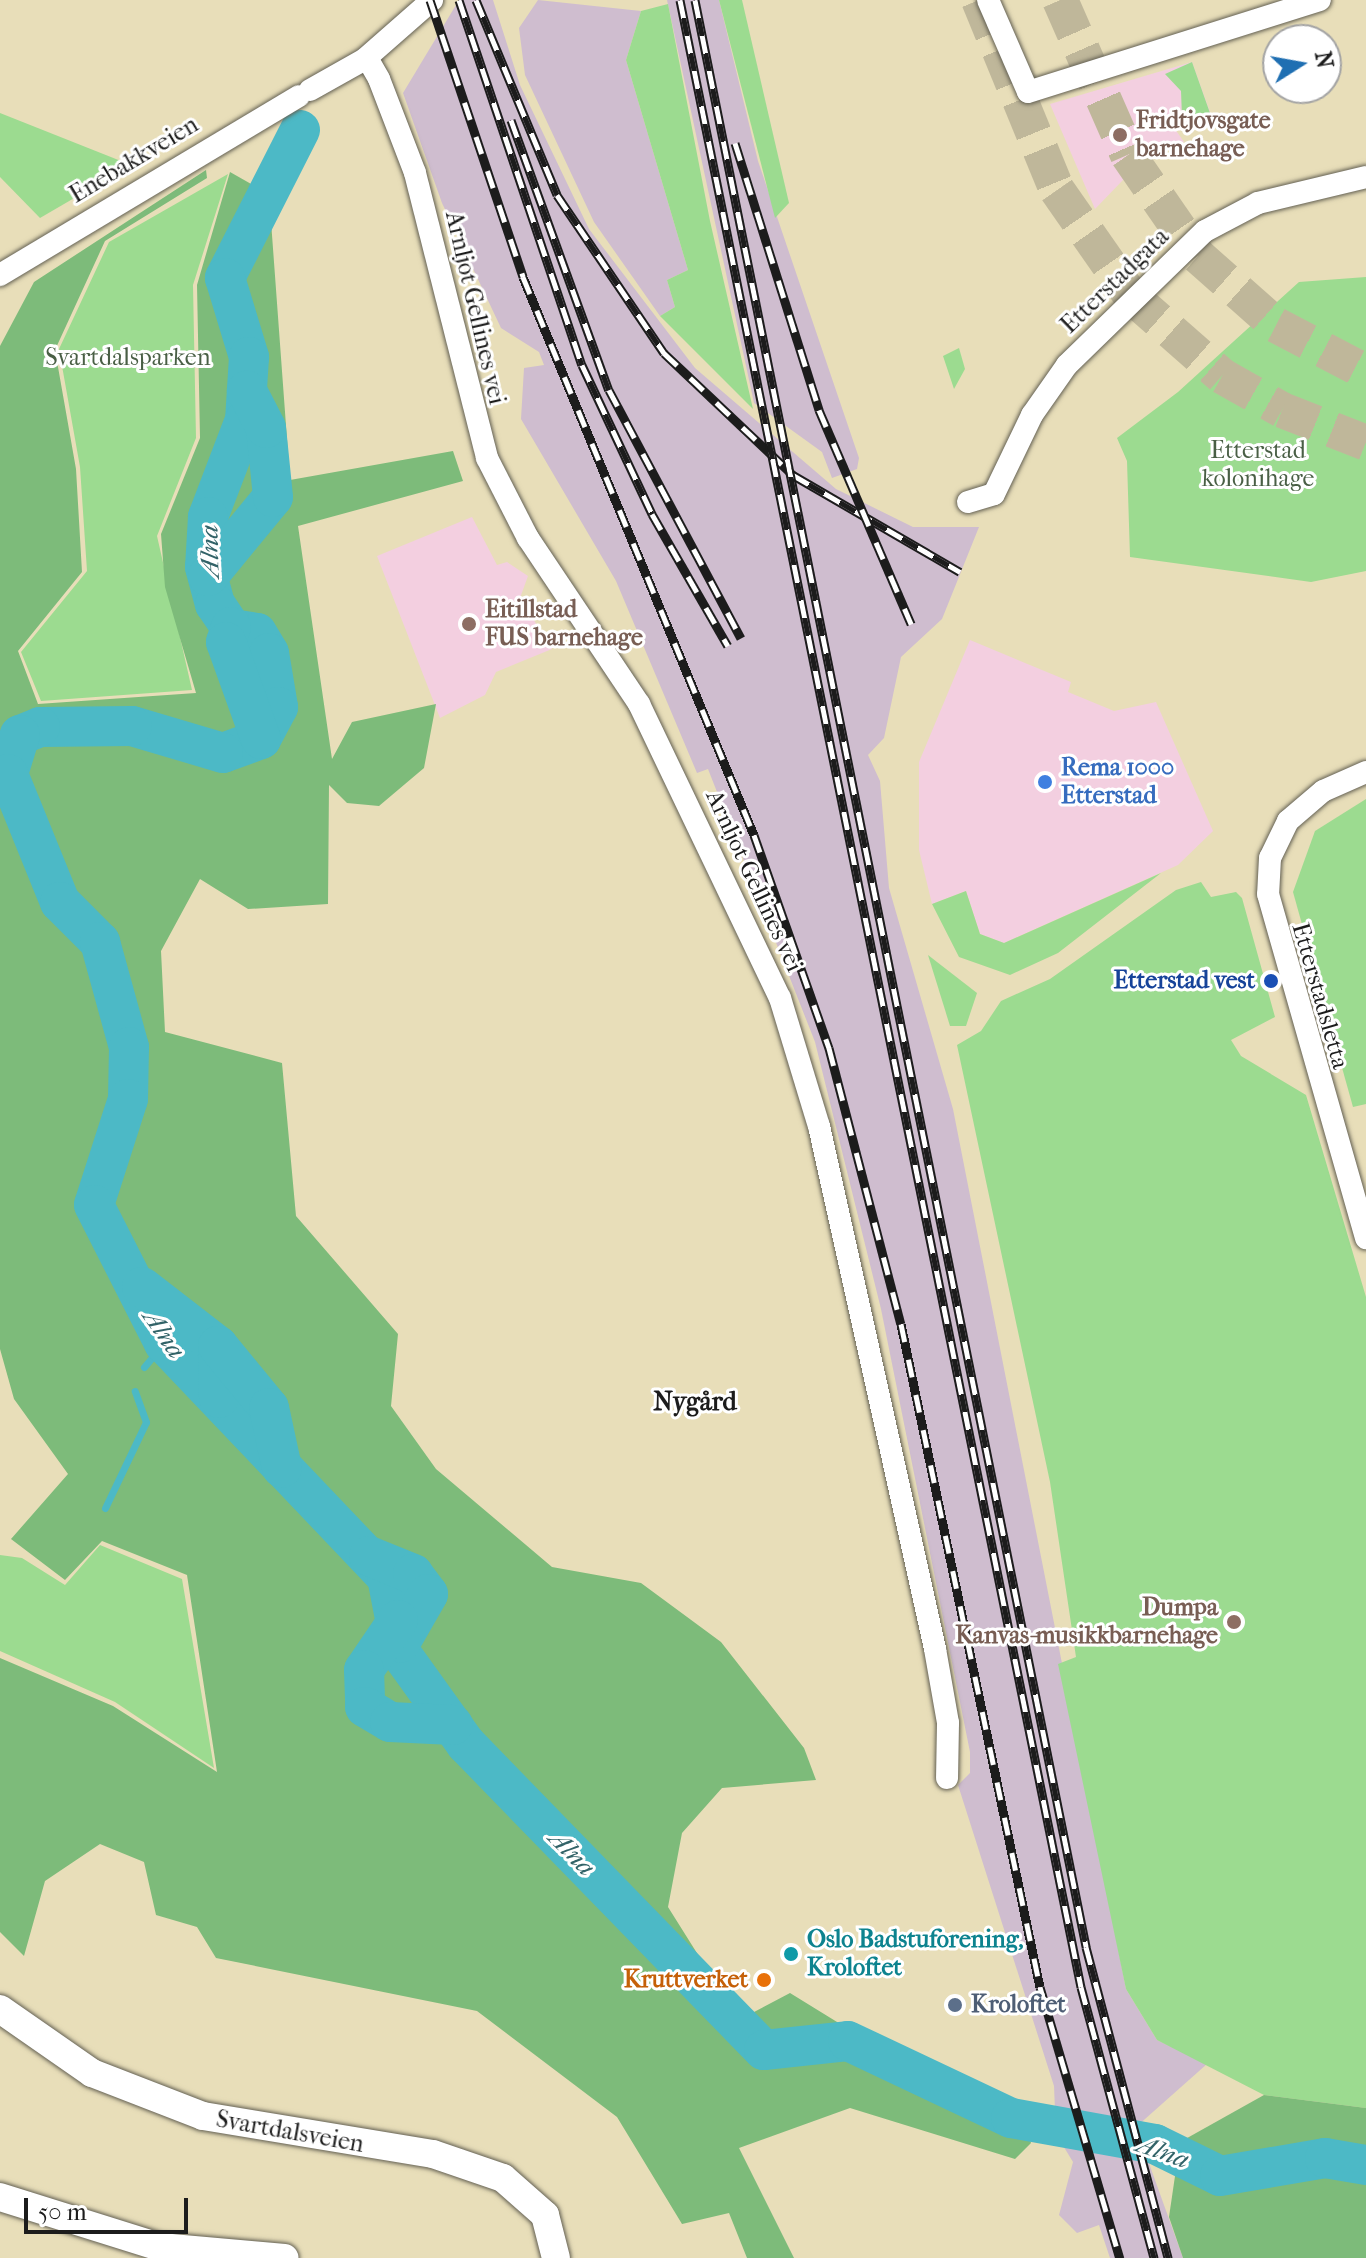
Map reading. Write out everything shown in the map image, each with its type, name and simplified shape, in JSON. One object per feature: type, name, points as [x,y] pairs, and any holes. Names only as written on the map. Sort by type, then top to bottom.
[{"type":"street","name":"Enebakkveien","points":[[0,275],[367,58],[432,0]]},
{"type":"street","points":[[988,0],[1028,92],[1320,0]]},
{"type":"street","name":"Arnljot Gellines vei","points":[[367,58],[411,161],[487,458],[528,538],[634,696],[707,836],[802,1062],[935,1649],[948,1723],[947,1778]]},
{"type":"street","name":"Etterstadgata","points":[[968,502],[994,494],[1032,415],[1067,365],[1205,231],[1258,203],[1366,177]]},
{"type":"street","name":"Etterstadsletta","points":[[1366,772],[1297,811],[1270,858],[1274,935],[1366,1238]]},
{"type":"street","name":"Svartdalsveien","points":[[0,2009],[92,2073],[203,2116],[433,2154],[503,2178],[545,2215],[556,2258]]},
{"type":"street","points":[[0,2197],[160,2247],[285,2258]]},
{"type":"shaded area","points":[[459,0],[493,0],[520,85],[589,229],[695,368],[836,489],[913,527],[979,527],[942,619],[901,657],[884,738],[868,755],[880,781],[889,888],[953,1109],[1126,1989],[1157,2040],[1207,2064],[1136,2127],[1183,2258],[1110,2258],[1099,2225],[1077,2233],[1059,2215],[1073,2162],[1056,2134],[1054,2086],[958,1785],[970,1773],[970,1752],[881,1309],[815,1042],[708,769],[697,773],[616,581],[521,419],[524,368],[544,365],[539,352],[501,328],[442,203],[403,93]]},
{"type":"shaded area","points":[[538,0],[641,11],[626,60],[688,270],[667,280],[675,307],[660,316],[594,222],[525,75],[519,28]]},
{"type":"shaded area","points":[[667,0],[719,0],[758,161],[859,458],[857,469],[832,478],[822,452],[754,403]]},
{"type":"shaded area","name":"Fridtjovsgate barnehage","points":[[1192,62],[1210,112],[1175,129],[1184,142],[1150,152],[1095,209],[1050,104]]},
{"type":"shaded area","name":"Eitillstad FUS barnehage","points":[[472,517],[497,565],[507,562],[528,576],[520,598],[552,649],[496,672],[485,695],[440,718],[377,556]]},
{"type":"shaded area","points":[[970,640],[1071,682],[1068,692],[1114,711],[1156,702],[1213,831],[1178,865],[1004,943],[980,934],[966,891],[932,904],[919,850],[919,762]]},
{"type":"green space","points":[[719,0],[742,0],[789,203],[775,218]]},
{"type":"green space","points":[[668,4],[710,221],[753,409],[660,316],[675,307],[667,280],[688,270],[626,60],[641,11]]},
{"type":"green space","points":[[1192,62],[1210,113],[1190,121],[1182,117],[1181,91],[1165,74]]},
{"type":"green space","points":[[0,113],[131,165],[40,218],[0,177]]},
{"type":"green space","points":[[206,170],[207,178],[105,241],[55,350],[76,469],[82,572],[18,651],[38,704],[196,693],[165,587],[161,534],[200,438],[197,285],[230,172],[269,194],[290,480],[453,451],[463,481],[298,526],[332,759],[352,722],[436,704],[424,768],[379,806],[347,803],[329,785],[328,904],[248,909],[200,879],[161,951],[165,1032],[282,1063],[296,1216],[398,1334],[391,1406],[436,1469],[552,1567],[641,1583],[721,1642],[804,1748],[816,1780],[722,1788],[682,1833],[668,1907],[739,2020],[790,1993],[975,2107],[1024,2122],[1031,2143],[1015,2159],[850,2108],[739,2148],[794,2258],[747,2258],[729,2213],[682,2224],[617,2117],[477,2011],[216,1958],[197,1927],[156,1915],[144,1862],[100,1844],[45,1881],[24,1956],[0,1932],[0,1658],[113,1706],[217,1772],[187,1575],[102,1541],[65,1580],[11,1539],[68,1474],[14,1399],[0,1349],[0,346],[34,282]]},
{"type":"green space","name":"Svartdalsparken","points":[[228,174],[193,285],[196,438],[157,536],[192,690],[41,701],[21,652],[87,571],[80,467],[59,349],[109,242]]},
{"type":"green space","name":"Etterstad kolonihage","points":[[1366,277],[1366,571],[1311,582],[1130,557],[1127,461],[1117,438],[1178,392],[1299,282]]},
{"type":"green space","points":[[959,348],[965,369],[954,389],[943,356]]},
{"type":"green space","points":[[1366,799],[1366,1104],[1353,1107],[1293,892],[1315,831]]},
{"type":"green space","points":[[1161,873],[1058,953],[1010,975],[959,957],[932,904],[966,891],[980,934],[1004,943]]},
{"type":"green space","points":[[1201,882],[1211,897],[1236,892],[1242,898],[1275,1017],[1231,1040],[1241,1056],[1306,1095],[1366,1297],[1366,2108],[1264,2095],[1157,2040],[1126,1989],[1058,1664],[1076,1657],[1050,1482],[957,1045],[981,1031],[1001,1001],[1050,979],[1176,890]]},
{"type":"green space","points":[[928,955],[977,993],[966,1026],[950,1026]]},
{"type":"green space","points":[[100,1545],[182,1579],[214,1768],[115,1702],[0,1651],[0,1555],[22,1558],[65,1585]]},
{"type":"green space","points":[[1264,2095],[1366,2108],[1366,2258],[1183,2258],[1169,2217],[1180,2142]]},
{"type":"waterway","name":"Alna","points":[[300,130],[225,278],[249,357],[245,420],[208,517],[205,567],[215,604],[232,629],[257,633],[269,653],[278,707],[261,739],[223,753],[132,726],[40,727],[20,735],[8,774],[60,902],[100,942],[129,1047],[128,1099],[94,1205],[164,1343],[387,1577],[402,1655],[466,1744],[764,2050],[848,2041],[1011,2118],[1155,2144],[1220,2176],[1325,2158],[1366,2165]]},
{"type":"waterway","points":[[208,576],[273,497],[266,428],[247,391]]},
{"type":"waterway","points":[[231,627],[226,642],[261,739]]},
{"type":"waterway","points":[[142,1287],[218,1346],[219,1398]]},
{"type":"waterway","points":[[144,1367],[164,1343]]},
{"type":"waterway","points":[[218,1346],[269,1408],[282,1468]]},
{"type":"waterway","points":[[105,1508],[146,1422],[135,1391]]},
{"type":"waterway","points":[[369,1556],[413,1574],[428,1594],[400,1643]]},
{"type":"waterway","points":[[398,1620],[364,1670],[365,1707],[390,1722],[453,1725]]},
{"type":"tunnel","points":[[979,0],[1057,190],[1131,296],[1222,376],[1282,410],[1366,443]]},
{"type":"tunnel","points":[[1060,0],[1128,155],[1198,256],[1276,325],[1366,372]]},
{"type":"railway","points":[[430,0],[523,277],[754,835],[829,1048],[901,1324],[1040,1987],[1120,2258]]},
{"type":"railway","points":[[459,0],[582,365],[652,514],[728,646]]},
{"type":"railway","points":[[476,0],[557,195],[664,353],[793,475],[960,572]]},
{"type":"railway","points":[[680,0],[1081,1987],[1154,2258]]},
{"type":"railway","points":[[695,0],[1086,1947],[1168,2258]]},
{"type":"railway","points":[[511,120],[609,390],[741,638]]},
{"type":"railway","points":[[735,143],[819,410],[911,624]]},
{"type":"place","name":"Fridtjovsgate barnehage","points":[[1120,135]]},
{"type":"place","name":"Eitillstad FUS barnehage","points":[[469,624]]},
{"type":"place","name":"Rema 1000 Etterstad","points":[[1045,782]]},
{"type":"place","name":"Etterstad vest","points":[[1271,981]]},
{"type":"place","name":"Dumpa Kanvas-musikkbarnehage","points":[[1234,1622]]},
{"type":"place","name":"Oslo Badstuforening, Kroloftet","points":[[791,1954]]},
{"type":"place","name":"Kruttverket","points":[[764,1980]]},
{"type":"place","name":"Kroloftet","points":[[955,2005]]},
{"type":"district","name":"Nygård","points":[[695,1402]]}]
